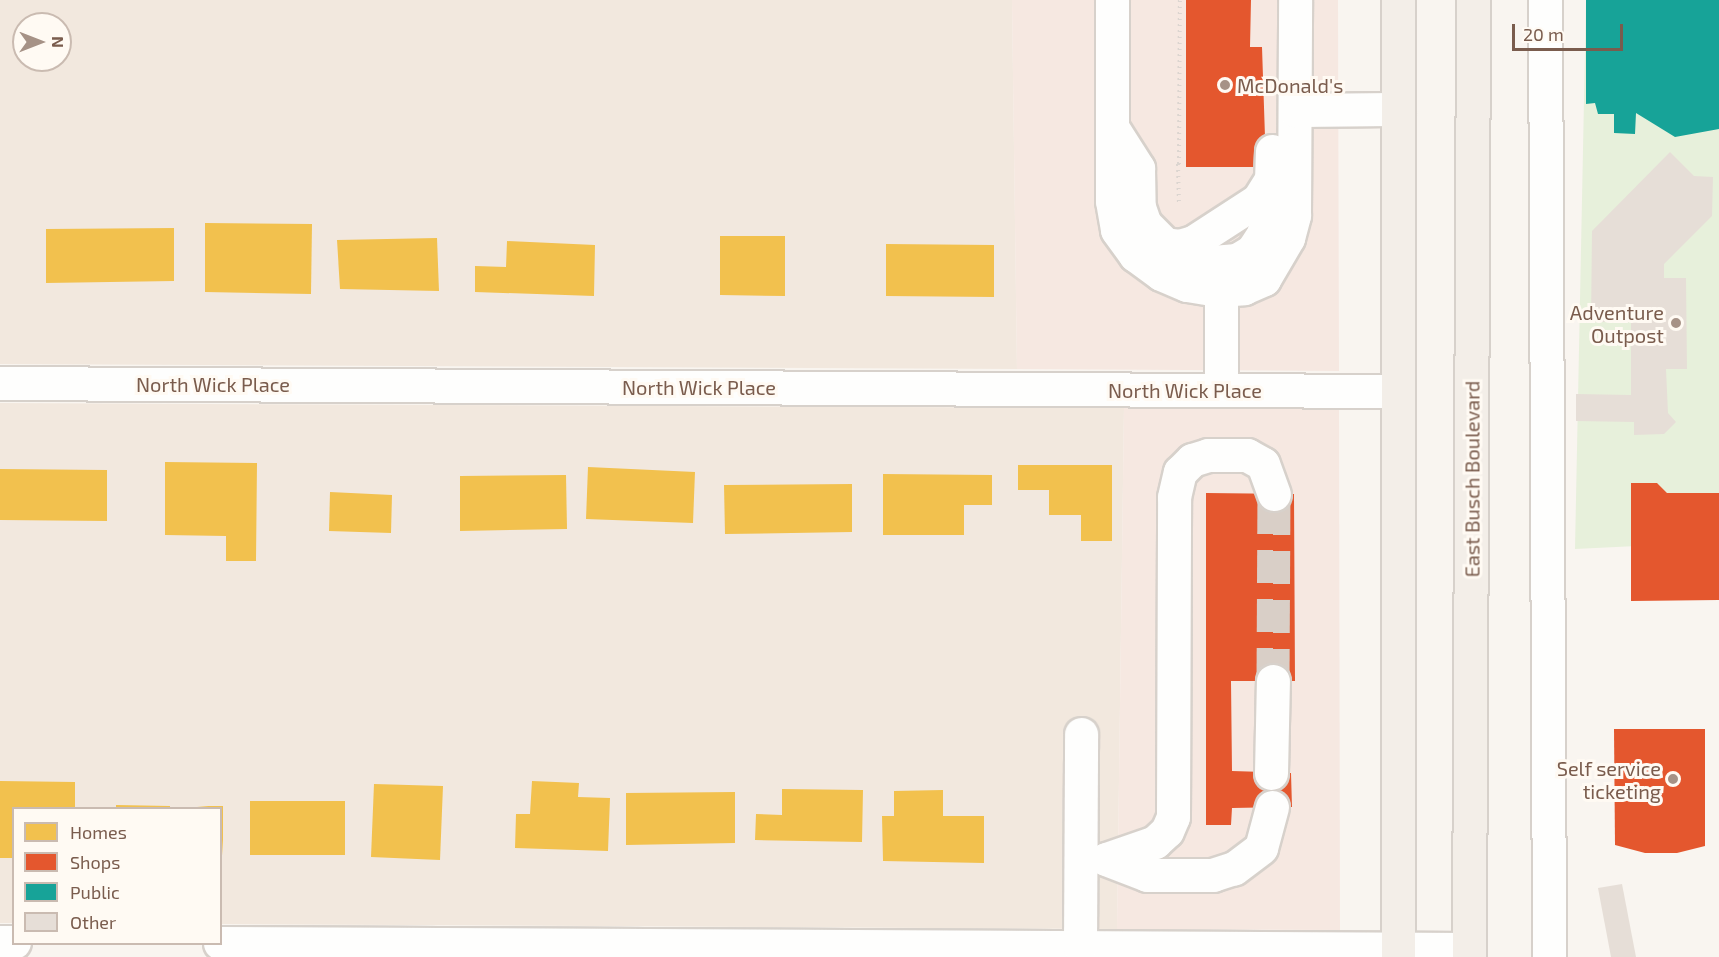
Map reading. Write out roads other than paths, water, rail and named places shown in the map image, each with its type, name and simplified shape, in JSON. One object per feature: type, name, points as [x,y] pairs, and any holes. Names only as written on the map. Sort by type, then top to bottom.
[{"type":"main road","points":[[1398,0],[1398,953]]},
{"type":"main road","points":[[1450,0],[1473,219]]},
{"type":"main road","name":"East Busch Boulevard","points":[[1469,953],[1473,0]]},
{"type":"street","points":[[1112,0],[1112,201],[1117,230],[1135,255],[1161,274],[1187,285],[1221,290],[1244,288],[1264,279],[1288,237],[1294,215],[1294,0]]},
{"type":"street","points":[[1112,127],[1138,168],[1139,207],[1144,224],[1163,244],[1201,263],[1238,260],[1252,251],[1263,234],[1272,178],[1273,0]]},
{"type":"street","points":[[1545,0],[1549,957]]},
{"type":"street","points":[[1295,110],[1398,109]]},
{"type":"street","points":[[1221,290],[1221,390]]},
{"type":"street","name":"North Wick Place","points":[[0,383],[1398,391]]},
{"type":"street","points":[[1094,859],[1155,842],[1167,831],[1173,817],[1174,497],[1180,472],[1192,460],[1208,454],[1247,454],[1263,464],[1274,494]]},
{"type":"street","points":[[1271,773],[1273,681]]},
{"type":"street","points":[[1080,947],[1094,859],[1081,734]]},
{"type":"street","points":[[1094,859],[1147,875],[1213,875],[1234,868],[1261,848],[1272,807]]},
{"type":"street","points":[[222,943],[1080,947],[1290,953],[1469,953]]},
{"type":"tunnel","points":[[1273,681],[1274,494]]},
{"type":"place","name":"McDonald's","points":[[1225,85]]},
{"type":"place","name":"Adventure Outpost","points":[[1676,323]]},
{"type":"place","name":"Self service ticketing","points":[[1673,779]]}]
